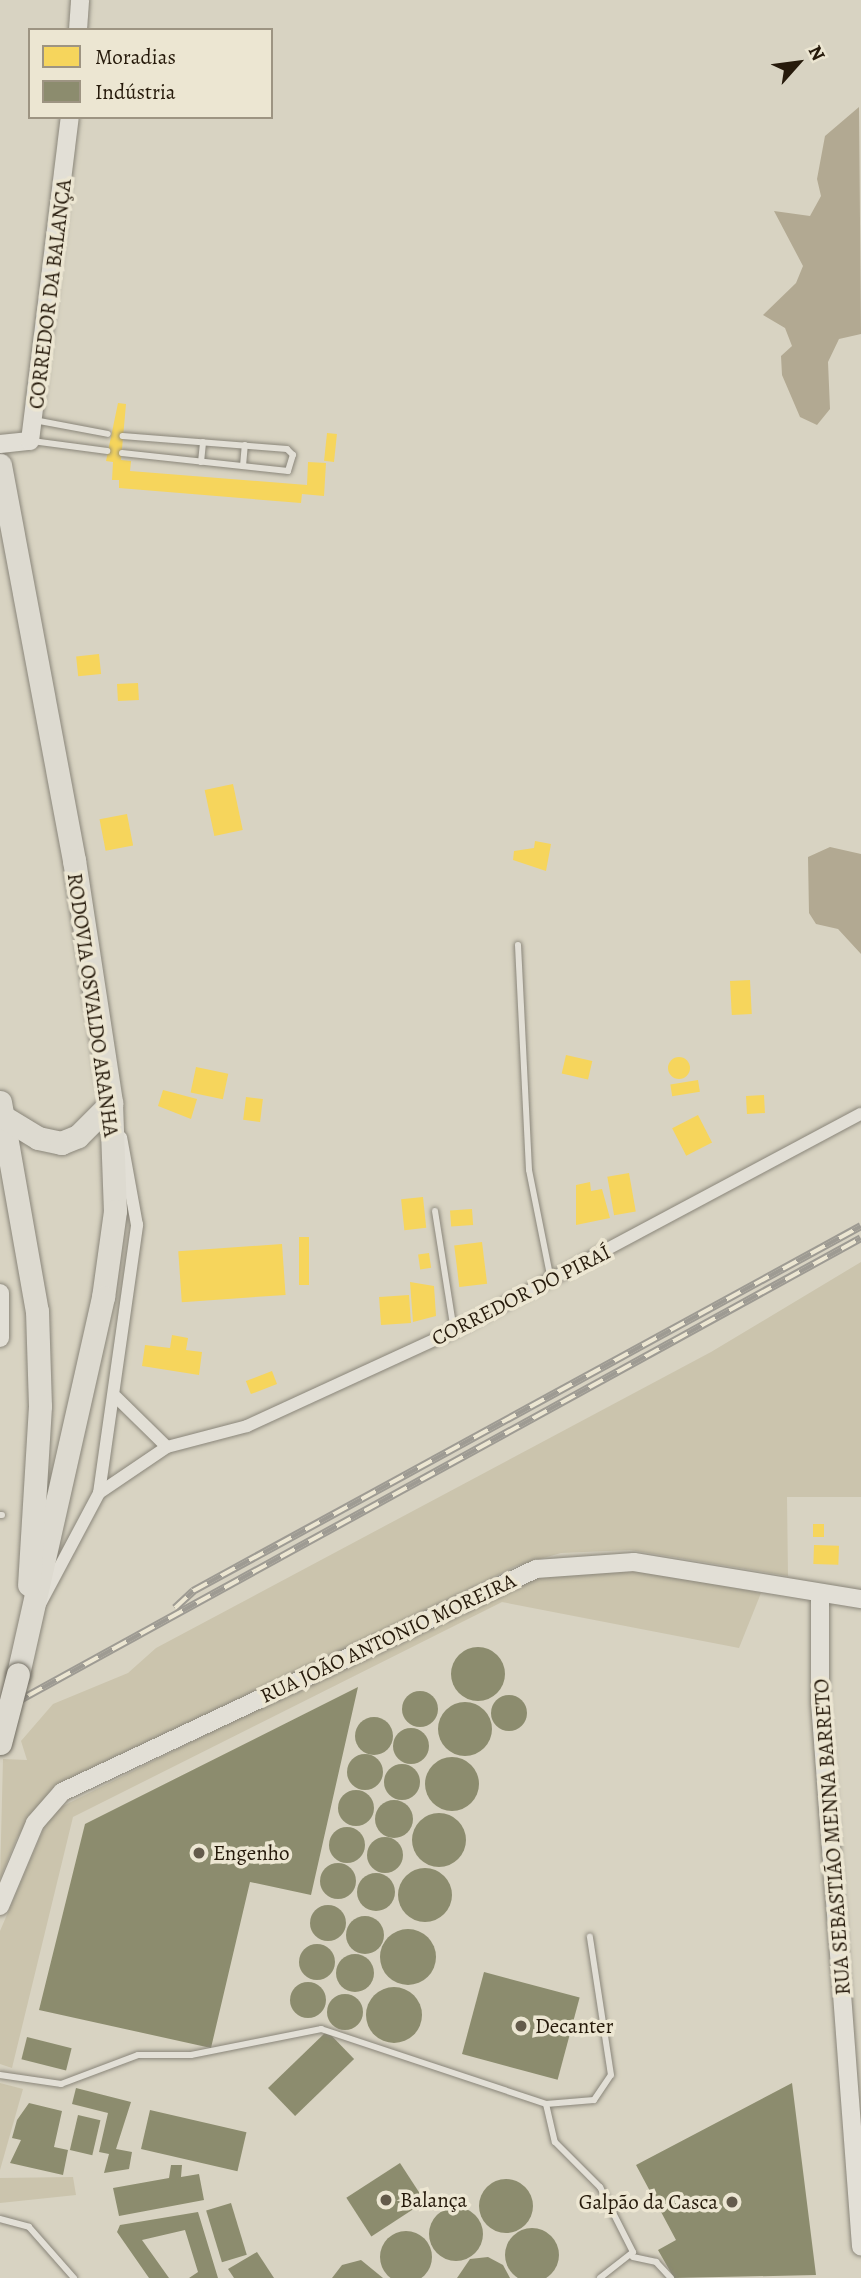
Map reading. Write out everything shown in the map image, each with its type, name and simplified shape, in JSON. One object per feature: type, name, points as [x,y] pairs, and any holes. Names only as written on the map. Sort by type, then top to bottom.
[{"type":"highway","name":"RODOVIA OSVALDO ARANHA","points":[[0,465],[74,860],[111,1103],[115,1211],[103,1297],[33,1618],[0,1743]]},
{"type":"highway","points":[[1,1109],[38,1138],[61,1143],[78,1136],[111,1103]]},
{"type":"highway","name":"RODOVIA OSVALDO ARANHA","points":[[1,1109],[37,1311],[33,1618]]},
{"type":"main road","points":[[78,28],[80,0]]},
{"type":"main road","name":"CORREDOR DA BALANÇA","points":[[30,441],[70,119]]},
{"type":"main road","points":[[0,444],[30,441]]},
{"type":"main road","points":[[0,1293],[0,1338]]},
{"type":"main road","name":"RUA JOÃO ANTONIO MOREIRA","points":[[0,1906],[35,1823],[62,1792],[536,1569],[634,1562],[820,1595],[861,1599]]},
{"type":"main road","name":"RUA SEBASTIÃO MENNA BARRETO","points":[[820,1595],[820,1702],[861,2246]]},
{"type":"street","points":[[33,1618],[99,1493],[116,1397],[137,1224],[111,1103]]},
{"type":"street","name":"CORREDOR DO PIRAÍ","points":[[99,1493],[167,1447],[247,1426],[454,1331],[861,1114]]},
{"type":"street","points":[[116,1397],[167,1447]]},
{"type":"lane","points":[[34,420],[108,433]]},
{"type":"lane","points":[[122,453],[288,471],[293,455],[287,449],[123,436]]},
{"type":"lane","points":[[30,441],[107,451]]},
{"type":"lane","points":[[201,462],[203,442]]},
{"type":"lane","points":[[243,466],[245,445]]},
{"type":"lane","points":[[518,945],[529,1170],[551,1281]]},
{"type":"lane","points":[[435,1211],[454,1331]]},
{"type":"lane","points":[[0,2075],[61,2084],[138,2055],[191,2055],[321,2029],[546,2104],[594,2100],[611,2075],[590,1937]]},
{"type":"lane","points":[[546,2104],[555,2142],[604,2193],[633,2257]]},
{"type":"lane","points":[[0,2220],[29,2227],[74,2278]]},
{"type":"lane","points":[[600,2278],[633,2257],[656,2262],[671,2278]]},
{"type":"shaded area","points":[[859,107],[861,334],[839,339],[828,362],[830,409],[817,425],[800,417],[782,375],[781,356],[792,346],[785,328],[763,315],[796,283],[803,266],[774,211],[810,216],[821,196],[817,179],[825,136]]},
{"type":"shaded area","points":[[830,847],[861,854],[861,954],[838,929],[816,924],[809,913],[808,857]]},
{"type":"shaded area","points":[[861,1262],[861,1497],[787,1497],[788,1576],[630,1550],[561,1553],[516,1566],[49,1793],[17,1838],[0,1879],[3,1759],[27,1760],[21,1741],[53,1704],[128,1673],[156,1648],[711,1352]]},
{"type":"shaded area","points":[[614,1565],[761,1593],[739,1648],[502,1602],[73,1817],[12,2068],[0,2064],[0,1931],[46,1823],[61,1807],[530,1573]]},
{"type":"shaded area","points":[[0,2083],[23,2089],[0,2170]]},
{"type":"shaded area","points":[[73,2177],[76,2195],[0,2203],[0,2178]]},
{"type":"building: Moradias","points":[[118,403],[126,404],[121,460],[131,461],[130,471],[307,485],[308,462],[326,463],[324,496],[302,494],[301,503],[119,488],[119,480],[112,480],[113,462],[106,461]]},
{"type":"building: Moradias","points":[[327,433],[337,434],[334,462],[324,461]]},
{"type":"building: Moradias","points":[[99,654],[101,674],[78,676],[76,656]]},
{"type":"building: Moradias","points":[[138,683],[139,700],[118,701],[117,684]]},
{"type":"building: Moradias","points":[[233,784],[243,830],[214,836],[205,790]]},
{"type":"building: Moradias","points":[[127,814],[133,845],[106,851],[100,819]]},
{"type":"building: Moradias","points":[[535,841],[551,844],[546,871],[513,860],[514,851],[534,848]]},
{"type":"building: Moradias","points":[[750,980],[752,1014],[732,1015],[730,981]]},
{"type":"building: Moradias","points":[[566,1055],[592,1061],[588,1080],[562,1074]]},
{"type":"building: Moradias","points":[[679,1057],[689,1064],[690,1068],[683,1078],[679,1079],[669,1072],[668,1068],[675,1058]]},
{"type":"building: Moradias","points":[[196,1067],[228,1074],[223,1099],[191,1092]]},
{"type":"building: Moradias","points":[[698,1080],[700,1092],[672,1096],[670,1084]]},
{"type":"building: Moradias","points":[[163,1090],[197,1099],[191,1119],[158,1106]]},
{"type":"building: Moradias","points":[[764,1095],[765,1113],[747,1114],[746,1096]]},
{"type":"building: Moradias","points":[[246,1097],[263,1099],[260,1122],[243,1120]]},
{"type":"building: Moradias","points":[[698,1115],[712,1143],[686,1156],[672,1128]]},
{"type":"building: Moradias","points":[[629,1173],[636,1211],[614,1215],[607,1177]]},
{"type":"building: Moradias","points":[[590,1182],[591,1191],[602,1189],[610,1218],[576,1225],[576,1185]]},
{"type":"building: Moradias","points":[[423,1197],[426,1228],[404,1230],[401,1199]]},
{"type":"building: Moradias","points":[[472,1209],[473,1225],[451,1226],[450,1211]]},
{"type":"building: Moradias","points":[[299,1237],[309,1237],[309,1285],[299,1285]]},
{"type":"building: Moradias","points":[[482,1242],[487,1284],[459,1287],[454,1245]]},
{"type":"building: Moradias","points":[[282,1244],[286,1295],[182,1302],[178,1251]]},
{"type":"building: Moradias","points":[[429,1253],[431,1268],[420,1269],[418,1255]]},
{"type":"building: Moradias","points":[[410,1282],[434,1286],[436,1316],[413,1322]]},
{"type":"building: Moradias","points":[[409,1295],[411,1323],[381,1325],[379,1297]]},
{"type":"building: Moradias","points":[[172,1335],[188,1338],[186,1350],[202,1352],[199,1375],[142,1366],[145,1345],[170,1348]]},
{"type":"building: Moradias","points":[[272,1371],[277,1384],[251,1394],[246,1381]]},
{"type":"building: Moradias","points":[[813,1524],[824,1524],[824,1537],[813,1537]]},
{"type":"building: Moradias","points":[[814,1545],[839,1546],[838,1565],[813,1564]]},
{"type":"building: Indústria","points":[[478,1647],[497,1655],[505,1674],[497,1693],[478,1701],[459,1693],[451,1674],[459,1655]]},
{"type":"building: Indústria","name":"Engenho","points":[[358,1687],[311,1895],[250,1882],[211,2048],[39,2010],[85,1824]]},
{"type":"building: Indústria","points":[[420,1691],[433,1696],[438,1709],[433,1722],[420,1727],[407,1722],[402,1709],[407,1696]]},
{"type":"building: Indústria","points":[[509,1695],[522,1700],[527,1713],[522,1726],[509,1731],[496,1726],[491,1713],[496,1700]]},
{"type":"building: Indústria","points":[[465,1702],[484,1710],[492,1729],[484,1748],[465,1756],[446,1748],[438,1729],[446,1710]]},
{"type":"building: Indústria","points":[[374,1717],[387,1723],[393,1736],[387,1749],[374,1755],[361,1749],[355,1736],[361,1723]]},
{"type":"building: Indústria","points":[[411,1728],[424,1733],[429,1746],[424,1759],[411,1764],[398,1759],[393,1746],[398,1733]]},
{"type":"building: Indústria","points":[[365,1754],[378,1759],[383,1772],[378,1785],[365,1790],[352,1785],[347,1772],[352,1759]]},
{"type":"building: Indústria","points":[[452,1757],[471,1765],[479,1784],[471,1803],[452,1811],[433,1803],[425,1784],[433,1765]]},
{"type":"building: Indústria","points":[[402,1764],[415,1769],[420,1782],[415,1795],[402,1800],[389,1795],[384,1782],[389,1769]]},
{"type":"building: Indústria","points":[[356,1790],[369,1795],[374,1808],[369,1821],[356,1826],[343,1821],[338,1808],[343,1795]]},
{"type":"building: Indústria","points":[[394,1800],[407,1806],[413,1819],[407,1832],[394,1838],[381,1832],[375,1819],[381,1806]]},
{"type":"building: Indústria","points":[[439,1813],[458,1821],[466,1840],[458,1859],[439,1867],[420,1859],[412,1840],[420,1821]]},
{"type":"building: Indústria","points":[[347,1827],[360,1832],[365,1845],[360,1858],[347,1863],[334,1858],[329,1845],[334,1832]]},
{"type":"building: Indústria","points":[[385,1837],[398,1842],[403,1855],[398,1868],[385,1873],[372,1868],[367,1855],[372,1842]]},
{"type":"building: Indústria","points":[[338,1863],[351,1868],[356,1881],[351,1894],[338,1899],[325,1894],[320,1881],[325,1868]]},
{"type":"building: Indústria","points":[[425,1868],[444,1876],[452,1895],[444,1914],[425,1922],[406,1914],[398,1895],[406,1876]]},
{"type":"building: Indústria","points":[[376,1873],[389,1879],[395,1892],[389,1905],[376,1911],[363,1905],[357,1892],[363,1879]]},
{"type":"building: Indústria","points":[[328,1905],[341,1910],[346,1923],[341,1936],[328,1941],[315,1936],[310,1923],[315,1910]]},
{"type":"building: Indústria","points":[[365,1916],[379,1921],[384,1935],[379,1949],[365,1954],[351,1949],[346,1935],[351,1921]]},
{"type":"building: Indústria","points":[[403,1929],[413,1929],[428,1937],[434,1946],[434,1968],[428,1977],[413,1985],[403,1985],[385,1973],[380,1962],[380,1952],[392,1934]]},
{"type":"building: Indústria","points":[[317,1944],[330,1949],[335,1962],[330,1975],[317,1980],[304,1975],[299,1962],[304,1949]]},
{"type":"building: Indústria","points":[[355,1954],[368,1960],[374,1973],[368,1986],[355,1992],[342,1986],[336,1973],[342,1960]]},
{"type":"building: Indústria","name":"Decanter","points":[[484,1972],[580,1998],[558,2080],[462,2054]]},
{"type":"building: Indústria","points":[[308,1982],[321,1987],[326,2000],[321,2013],[308,2018],[295,2013],[290,2000],[295,1987]]},
{"type":"building: Indústria","points":[[394,1987],[405,1989],[414,1995],[420,2004],[420,2026],[414,2035],[405,2041],[394,2043],[383,2041],[374,2035],[368,2026],[366,2015],[368,2004],[374,1995],[383,1989]]},
{"type":"building: Indústria","points":[[345,1994],[358,1999],[363,2012],[358,2025],[345,2030],[332,2025],[327,2012],[332,1999]]},
{"type":"building: Indústria","points":[[327,2031],[354,2059],[295,2116],[268,2088]]},
{"type":"building: Indústria","points":[[27,2037],[72,2048],[66,2070],[21,2059]]},
{"type":"building: Indústria","name":"Galpão da Casca","points":[[792,2083],[816,2275],[674,2278],[658,2250],[676,2240],[636,2165]]},
{"type":"building: Indústria","points":[[76,2088],[131,2102],[116,2149],[132,2152],[129,2169],[104,2173],[109,2154],[99,2152],[108,2113],[72,2104]]},
{"type":"building: Indústria","points":[[29,2103],[62,2111],[54,2147],[68,2150],[63,2175],[10,2163],[21,2140],[12,2138],[17,2120]]},
{"type":"building: Indústria","points":[[150,2110],[246,2132],[237,2171],[141,2149]]},
{"type":"building: Indústria","points":[[78,2115],[100,2120],[92,2155],[70,2150]]},
{"type":"building: Indústria","name":"Balança","points":[[400,2163],[425,2202],[371,2236],[346,2198]]},
{"type":"building: Indústria","points":[[171,2165],[182,2165],[181,2177],[199,2174],[204,2200],[119,2216],[113,2188],[169,2178]]},
{"type":"building: Indústria","points":[[506,2179],[525,2187],[533,2206],[525,2225],[506,2233],[487,2225],[479,2206],[487,2187]]},
{"type":"building: Indústria","points":[[231,2203],[247,2255],[222,2262],[206,2211]]},
{"type":"building: Indústria","points":[[456,2207],[475,2215],[483,2234],[475,2253],[456,2261],[437,2253],[429,2234],[437,2215]]},
{"type":"building: Indústria","points":[[198,2212],[218,2278],[189,2278],[198,2272],[185,2230],[142,2240],[169,2278],[149,2278],[117,2232],[120,2225]]},
{"type":"building: Indústria","points":[[522,2230],[542,2230],[551,2236],[557,2245],[557,2265],[544,2279],[520,2279],[507,2265],[507,2245],[513,2236]]},
{"type":"building: Indústria","points":[[396,2233],[416,2233],[430,2247],[430,2267],[419,2279],[393,2279],[382,2267],[382,2247]]},
{"type":"building: Indústria","points":[[257,2252],[274,2278],[234,2278],[228,2269]]},
{"type":"building: Indústria","points":[[488,2257],[503,2265],[510,2278],[457,2278],[470,2259]]},
{"type":"building: Indústria","points":[[361,2260],[383,2278],[332,2278],[342,2265]]},
{"type":"railway","points":[[175,1608],[193,1591],[861,1226]]},
{"type":"railway","points":[[0,1711],[861,1238]]},
{"type":"place","name":"Engenho","points":[[199,1853]]},
{"type":"place","name":"Decanter","points":[[521,2026]]},
{"type":"place","name":"Balança","points":[[386,2200]]},
{"type":"place","name":"Galpão da Casca","points":[[732,2202]]}]
